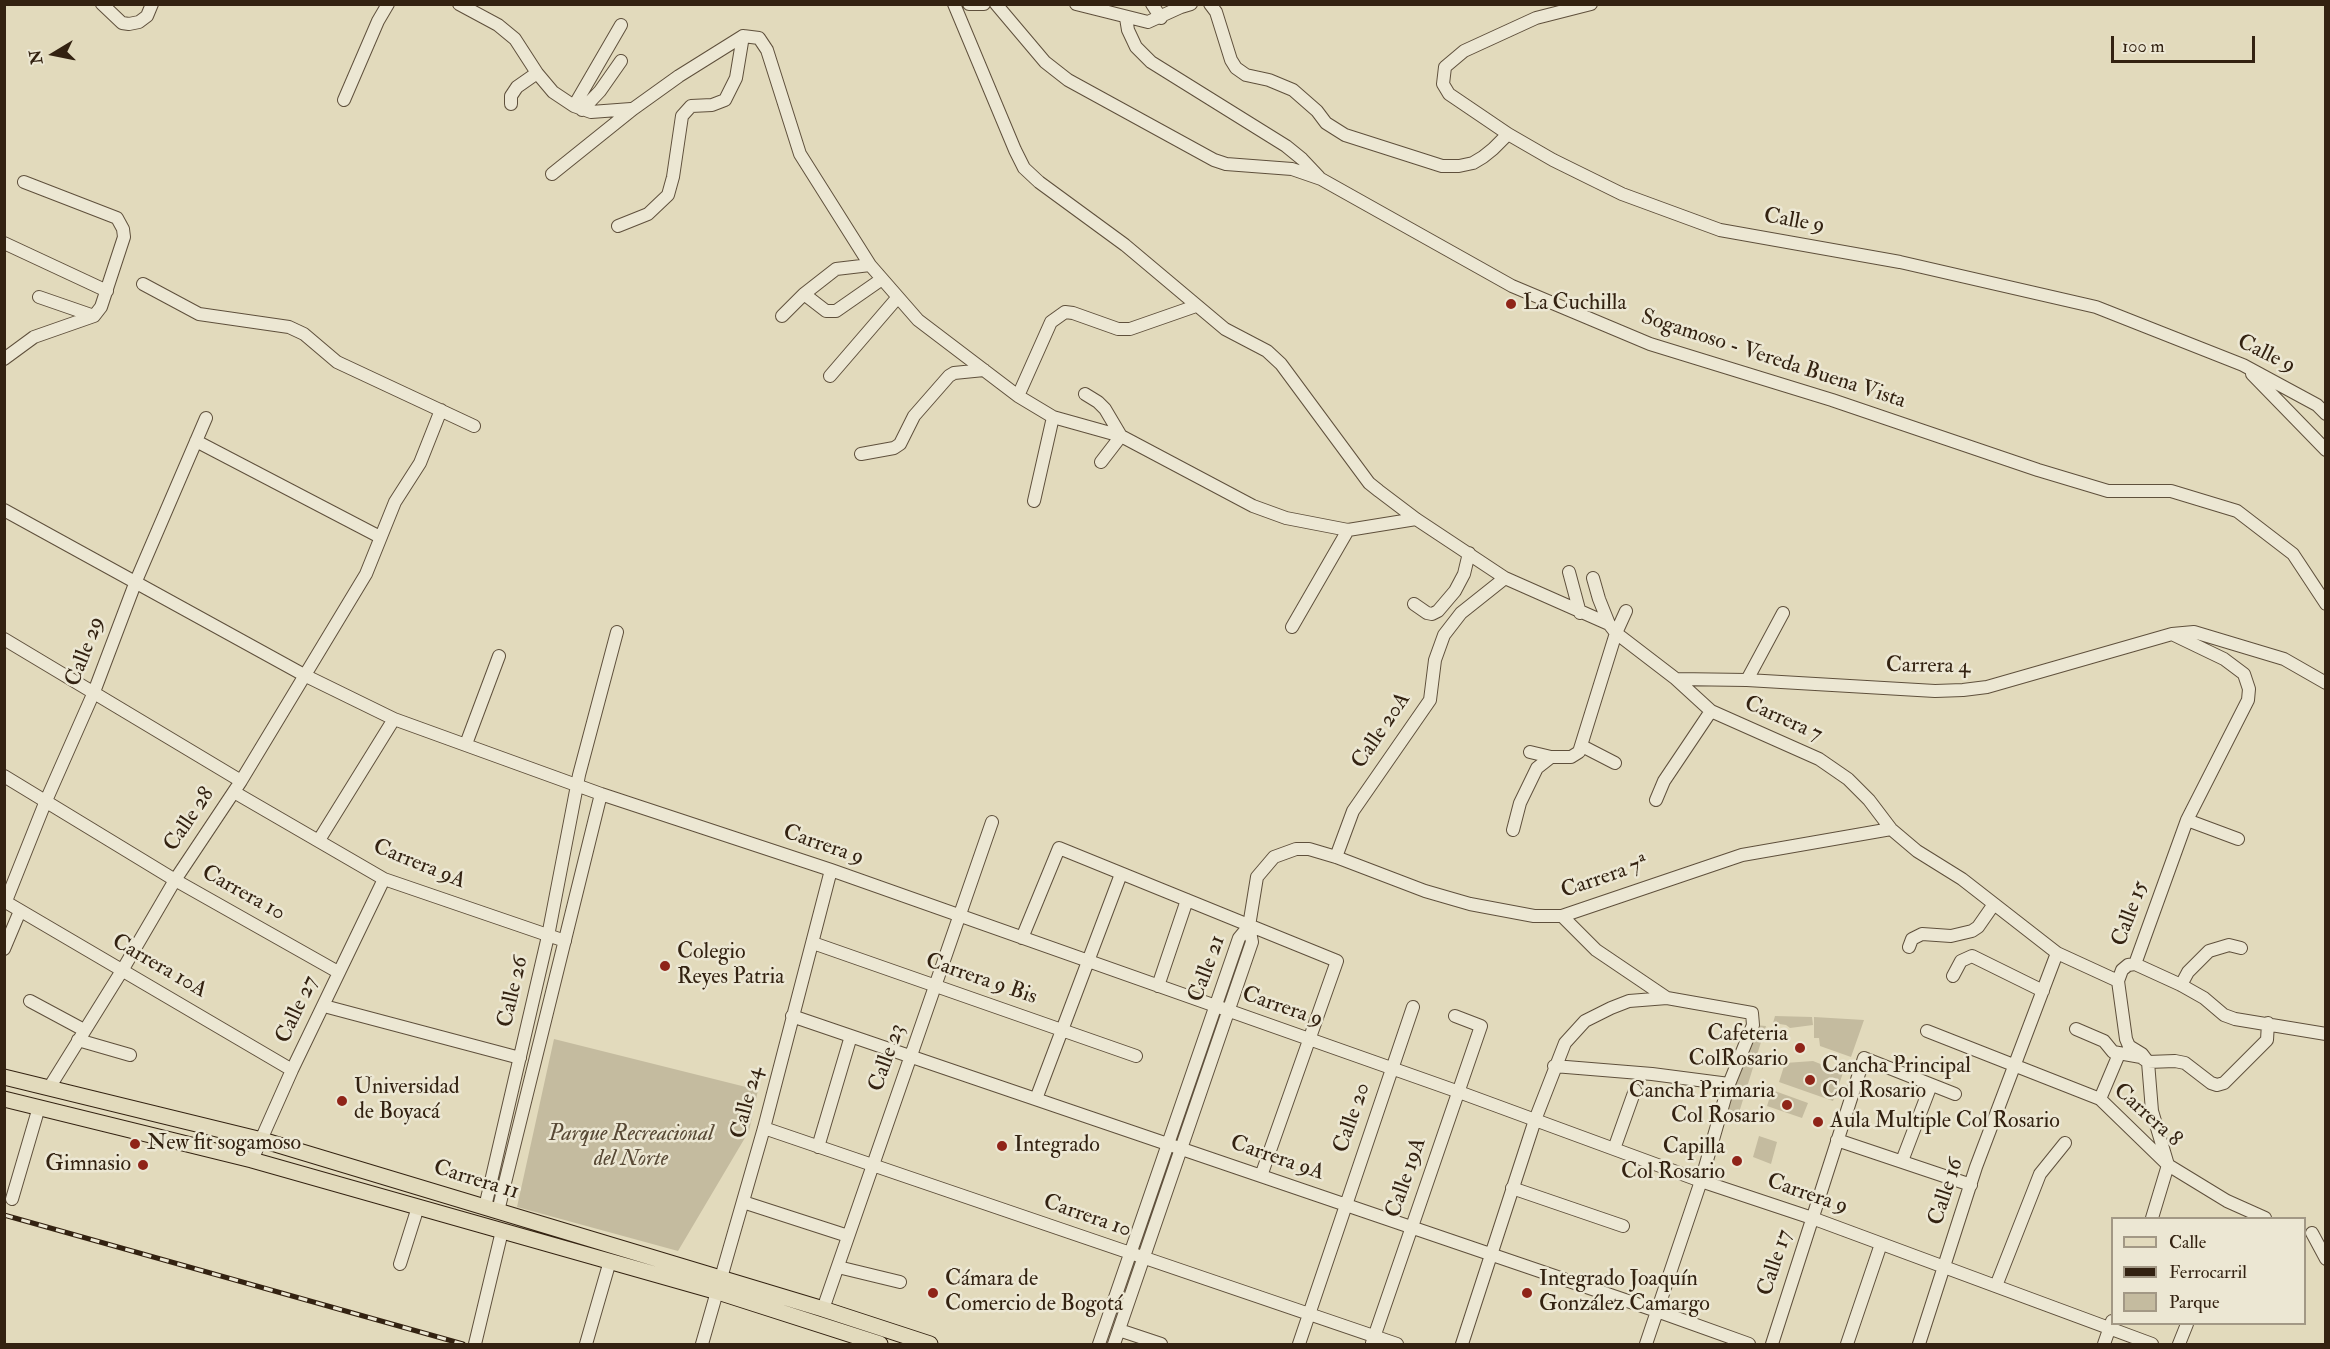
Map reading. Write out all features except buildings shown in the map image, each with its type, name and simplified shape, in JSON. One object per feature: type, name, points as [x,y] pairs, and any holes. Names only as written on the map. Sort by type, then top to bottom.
[{"type":"main road","name":"Carrera 11","points":[[4,1077],[262,1140],[491,1209],[720,1286],[880,1344]]},
{"type":"main road","name":"Carrera 11","points":[[4,1099],[252,1160],[610,1262],[823,1309],[930,1344]]},
{"type":"street","points":[[102,4],[122,23],[129,24],[139,22],[147,16],[152,4]]},
{"type":"street","points":[[344,100],[378,21],[388,4]]},
{"type":"street","points":[[459,4],[498,25],[515,39],[537,73],[553,92],[578,108],[603,112],[633,109]]},
{"type":"street","name":"Carrera 7","points":[[954,4],[1024,168],[1039,182],[1125,245],[1226,330],[1267,351],[1281,364],[1369,483],[1416,519],[1505,578],[1613,628],[1711,711],[1819,759],[1848,779],[1869,800],[1891,828],[1917,851],[1962,879],[2057,953],[2118,981]]},
{"type":"street","points":[[969,4],[984,4]]},
{"type":"street","name":"Sogamoso - Vereda Buena Vista","points":[[996,4],[1046,62],[1068,80],[1214,160],[1226,164],[1292,169],[1321,179],[1512,286],[1650,344],[1832,400],[2058,476],[2108,490],[2171,491],[2237,512],[2294,554],[2325,603]]},
{"type":"street","points":[[1076,4],[1148,22],[1191,4]]},
{"type":"street","points":[[1152,4],[1161,18]]},
{"type":"street","points":[[1210,4],[1216,12],[1231,60],[1236,68],[1246,75],[1269,80],[1293,90],[1317,111],[1326,123],[1345,135],[1442,166],[1459,166],[1473,163],[1483,157],[1508,134]]},
{"type":"street","name":"Calle 9","points":[[1592,4],[1536,18],[1464,51],[1445,67],[1443,84],[1449,94],[1508,134],[1553,160],[1622,194],[1720,230],[1900,262],[2096,307],[2243,365],[2317,405],[2325,414]]},
{"type":"street","points":[[1126,18],[1128,30],[1136,47],[1151,62],[1286,146],[1321,179]]},
{"type":"street","points":[[578,108],[621,25]]},
{"type":"street","points":[[618,226],[648,214],[668,195],[674,177],[682,116],[691,106],[719,104],[724,100],[736,78],[743,36]]},
{"type":"street","points":[[552,174],[633,109],[679,76],[743,36],[759,38],[767,50],[800,154],[870,265],[918,320],[1018,396],[1053,417],[1121,436],[1253,506],[1305,523],[1348,530],[1416,519]]},
{"type":"street","points":[[578,108],[600,91],[621,61]]},
{"type":"street","points":[[511,104],[511,96],[517,87],[537,73]]},
{"type":"street","points":[[4,359],[10,348],[94,316],[101,307],[124,237],[123,229],[117,218],[24,182]]},
{"type":"street","points":[[4,243],[107,291]]},
{"type":"street","points":[[782,316],[804,294],[836,269],[870,265]]},
{"type":"street","points":[[804,294],[826,311],[836,311],[882,279]]},
{"type":"street","points":[[143,284],[199,314],[289,327],[304,334],[337,362],[474,426]]},
{"type":"street","points":[[39,297],[94,316]]},
{"type":"street","points":[[830,376],[898,297]]},
{"type":"street","points":[[1018,396],[1052,322],[1065,312],[1118,329],[1130,329],[1196,306]]},
{"type":"street","points":[[2243,365],[2325,450]]},
{"type":"street","points":[[861,454],[894,448],[900,444],[914,416],[949,376],[954,373],[984,370]]},
{"type":"street","points":[[1085,394],[1104,409],[1121,436]]},
{"type":"street","name":"Calle 28","points":[[49,1088],[175,880],[241,781],[366,574],[395,502],[420,463],[441,410]]},
{"type":"street","points":[[1034,501],[1053,417]]},
{"type":"street","name":"Calle 29","points":[[5,901],[94,692],[136,581],[206,418]]},
{"type":"street","points":[[1101,462],[1121,436]]},
{"type":"street","points":[[196,441],[380,537]]},
{"type":"street","name":"Carrera 9","points":[[4,510],[304,675],[394,719],[601,794],[831,870],[1459,1092],[1701,1181],[1812,1218],[1996,1286],[2111,1324]]},
{"type":"street","points":[[1292,627],[1348,530]]},
{"type":"street","points":[[1414,604],[1427,613],[1432,614],[1438,611],[1455,591],[1464,574],[1469,553]]},
{"type":"street","points":[[1569,572],[1580,613]]},
{"type":"street","name":"Calle 20A","points":[[1336,857],[1353,811],[1430,700],[1435,660],[1444,635],[1461,613],[1505,578]]},
{"type":"street","points":[[1593,578],[1599,599],[1613,628]]},
{"type":"street","points":[[1530,752],[1551,757],[1571,757],[1581,749],[1613,628],[1626,611]]},
{"type":"street","points":[[1747,680],[1783,613]]},
{"type":"street","name":"Calle 26","points":[[491,1209],[577,784],[617,632]]},
{"type":"street","name":"Carrera 4","points":[[1676,679],[1747,680],[1935,692],[1963,690],[1988,687],[2172,634],[2194,632],[2284,659],[2325,683]]},
{"type":"street","name":"Calle 15","points":[[2118,981],[2122,970],[2128,965],[2135,964],[2187,820],[2248,700],[2249,689],[2244,674],[2224,659],[2172,634]]},
{"type":"street","points":[[6,643],[94,692],[241,781]]},
{"type":"street","points":[[466,744],[499,656]]},
{"type":"street","points":[[1656,800],[1664,781],[1711,711]]},
{"type":"street","points":[[319,840],[394,719]]},
{"type":"street","points":[[1581,749],[1615,763]]},
{"type":"street","points":[[1513,830],[1520,803],[1538,768],[1551,757]]},
{"type":"street","name":"Carrera 10","points":[[4,776],[175,880],[339,972]]},
{"type":"street","name":"Carrera 9A","points":[[234,792],[384,879],[565,941]]},
{"type":"street","name":"Calle 26","points":[[491,1209],[565,941],[601,794]]},
{"type":"street","points":[[2187,820],[2238,839]]},
{"type":"street","name":"Calle 23","points":[[823,1309],[992,822]]},
{"type":"street","name":"Carrera 7ª","points":[[1249,926],[1257,877],[1274,857],[1286,851],[1302,849],[1336,857],[1425,891],[1470,903],[1534,916],[1562,916],[1742,855],[1891,828]]},
{"type":"street","points":[[1022,938],[1059,848],[1336,961],[1261,1176]]},
{"type":"street","name":"Calle 24","points":[[702,1344],[764,1128],[831,870]]},
{"type":"street","points":[[1036,1099],[1090,962],[1121,874]]},
{"type":"street","name":"Calle 27","points":[[252,1160],[292,1070],[384,879]]},
{"type":"street","points":[[1158,986],[1187,900]]},
{"type":"street","name":"Carrera 10A","points":[[5,901],[292,1070]]},
{"type":"street","points":[[1909,947],[1912,939],[1922,934],[1951,936],[1972,931],[1978,927],[1994,904]]},
{"type":"street","points":[[4,949],[20,911]]},
{"type":"street","points":[[1562,916],[1596,950],[1666,998]]},
{"type":"street","name":"Calle 21","points":[[1098,1344],[1239,938],[1249,926]]},
{"type":"street","name":"Calle 21","points":[[1114,1344],[1252,942],[1249,926]]},
{"type":"street","name":"Carrera 9 Bis","points":[[813,943],[1136,1056]]},
{"type":"street","points":[[2181,985],[2188,972],[2209,951],[2229,945],[2241,948]]},
{"type":"street","name":"Calle 16","points":[[1919,1344],[1971,1185],[2057,953]]},
{"type":"street","points":[[1953,976],[1961,961],[1972,956],[2043,991]]},
{"type":"street","points":[[2135,964],[2204,998],[2224,1015],[2235,1019],[2325,1034]]},
{"type":"street","points":[[2118,981],[2126,1040],[2129,1046],[2142,1054],[2148,1062],[2152,1111],[2168,1165],[2152,1217]]},
{"type":"street","points":[[1462,1344],[1535,1120],[1554,1066],[1565,1043],[1585,1021],[1629,1002],[1666,998],[1752,1013],[1753,1025],[1730,1084],[1701,1181],[1646,1344]]},
{"type":"street","points":[[30,1000],[81,1035],[130,1055]]},
{"type":"street","points":[[324,1006],[520,1058]]},
{"type":"street","name":"Calle 20","points":[[1299,1344],[1413,1007]]},
{"type":"street","name":"Carrera 9A","points":[[792,1016],[1749,1344]]},
{"type":"street","name":"Calle 19A","points":[[1373,1341],[1481,1026],[1455,1016]]},
{"type":"street","points":[[2076,1029],[2104,1041],[2113,1052],[2119,1054],[2141,1058],[2148,1062],[2185,1063],[2217,1085],[2224,1083],[2267,1040],[2268,1023]]},
{"type":"street","name":"Carrera 8","points":[[1927,1031],[2100,1099],[2168,1165],[2227,1201],[2263,1217]]},
{"type":"street","points":[[818,1147],[851,1036]]},
{"type":"street","points":[[2100,1099],[2119,1054]]},
{"type":"street","name":"Calle 17","points":[[1772,1344],[1864,1058],[1931,1085]]},
{"type":"street","points":[[1554,1066],[1652,1074],[1730,1084]]},
{"type":"street","points":[[1902,1161],[1931,1085],[1955,1094]]},
{"type":"street","points":[[1614,1149],[1635,1090]]},
{"type":"street","points":[[12,1198],[39,1107]]},
{"type":"street","name":"Carrera 10","points":[[764,1128],[1309,1315],[1373,1341],[1397,1344]]},
{"type":"street","points":[[1837,1140],[1971,1185]]},
{"type":"street","points":[[1996,1286],[2040,1174],[2065,1143]]},
{"type":"street","points":[[1512,1188],[1623,1226]]},
{"type":"street","points":[[743,1202],[848,1236]]},
{"type":"street","points":[[400,1264],[418,1208]]},
{"type":"street","points":[[475,1344],[502,1231]]},
{"type":"street","points":[[2308,1232],[2325,1238]]},
{"type":"street","points":[[2308,1232],[2325,1259]]},
{"type":"street","points":[[1847,1344],[1881,1244]]},
{"type":"street","points":[[586,1344],[610,1262]]},
{"type":"street","points":[[837,1267],[900,1282]]},
{"type":"street","points":[[2104,1344],[2111,1324]]},
{"type":"street","name":"Carrera 9","points":[[2113,1325],[2152,1344]]},
{"type":"street","points":[[2179,1344],[2186,1325]]},
{"type":"street","points":[[1119,1330],[1161,1344]]},
{"type":"green space","points":[[1775,1016],[1812,1017],[1813,1025],[1790,1028],[1773,1023]]},
{"type":"green space","points":[[1814,1017],[1864,1020],[1851,1057],[1820,1046],[1819,1038],[1814,1038]]},
{"type":"green space","points":[[1755,1025],[1766,1026],[1737,1119],[1724,1115]]},
{"type":"green space","name":"Parque Recreacional del Norte","points":[[554,1039],[758,1090],[749,1131],[678,1251],[517,1207]]},
{"type":"green space","name":"Cancha Principal Col Rosario","points":[[1813,1061],[1843,1073],[1833,1101],[1779,1082],[1785,1063]]},
{"type":"green space","name":"Cancha Primaria Col Rosario","points":[[1772,1090],[1808,1103],[1802,1118],[1767,1106]]},
{"type":"green space","points":[[1759,1136],[1777,1142],[1771,1164],[1753,1157]]},
{"type":"railway","points":[[4,1215],[463,1344]]},
{"type":"place","name":"La Cuchilla","points":[[1511,304]]},
{"type":"place","name":"Colegio Reyes Patria","points":[[665,966]]},
{"type":"place","name":"Cafeteria ColRosario","points":[[1800,1048]]},
{"type":"place","name":"Cancha Principal Col Rosario","points":[[1810,1080]]},
{"type":"place","name":"Universidad de Boyacá","points":[[342,1101]]},
{"type":"place","name":"Cancha Primaria Col Rosario","points":[[1787,1105]]},
{"type":"place","name":"Aula Multiple Col Rosario","points":[[1818,1122]]},
{"type":"place","name":"New fit sogamoso","points":[[135,1144]]},
{"type":"place","name":"Integrado","points":[[1002,1146]]},
{"type":"place","name":"Capilla Col Rosario","points":[[1737,1161]]},
{"type":"place","name":"Gimnasio","points":[[143,1165]]},
{"type":"place","name":"Cámara de Comercio de Bogotá","points":[[933,1293]]},
{"type":"place","name":"Integrado Joaquín González Camargo","points":[[1527,1293]]}]
